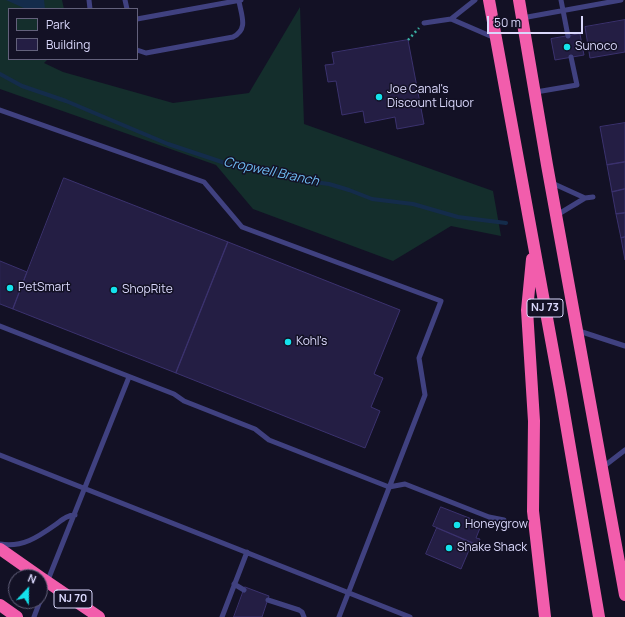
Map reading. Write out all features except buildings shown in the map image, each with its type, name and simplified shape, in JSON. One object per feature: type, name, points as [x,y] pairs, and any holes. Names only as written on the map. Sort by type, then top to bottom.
[{"type":"highway","name":"NJ 73","points":[[489,0],[599,617]]},
{"type":"highway","name":"NJ 73","points":[[519,0],[550,183],[625,595]]},
{"type":"highway","points":[[533,243],[527,310],[534,421],[533,511],[545,617]]},
{"type":"highway","points":[[605,483],[625,555]]},
{"type":"highway","name":"NJ 70","points":[[0,549],[28,569]]},
{"type":"highway","name":"NJ 70","points":[[48,583],[99,617]]},
{"type":"highway","points":[[538,617],[542,594]]},
{"type":"highway","points":[[0,605],[17,617]]},
{"type":"lane","points":[[138,19],[240,0],[243,23],[243,30],[233,37],[146,54],[138,50]]},
{"type":"lane","points":[[424,24],[451,19],[476,0]]},
{"type":"lane","points":[[561,0],[568,36]]},
{"type":"lane","points":[[522,18],[621,0]]},
{"type":"lane","points":[[451,19],[496,38]]},
{"type":"lane","points":[[535,92],[577,85],[571,57]]},
{"type":"lane","points":[[0,110],[204,182],[242,227],[442,301],[419,358],[425,395],[339,617]]},
{"type":"lane","points":[[550,183],[585,198]]},
{"type":"lane","points":[[556,216],[585,198],[593,197]]},
{"type":"lane","points":[[0,326],[174,394],[184,401],[255,429],[269,440],[389,487],[405,484],[489,517],[504,520]]},
{"type":"lane","points":[[577,330],[625,346]]},
{"type":"lane","points":[[47,569],[75,515],[129,377]]},
{"type":"lane","points":[[602,468],[625,450]]},
{"type":"lane","points":[[0,454],[410,617]]},
{"type":"lane","points":[[0,544],[17,545],[27,542],[40,536],[69,515],[75,515]]},
{"type":"lane","points":[[222,617],[247,552]]},
{"type":"lane","points":[[234,584],[244,590]]},
{"type":"lane","points":[[268,600],[299,610],[302,612],[304,617]]},
{"type":"path","points":[[408,40],[424,24]]},
{"type":"green space","points":[[0,0],[62,0],[64,8],[8,8],[8,60],[47,60],[44,63],[63,72],[173,103],[249,93],[300,7],[304,124],[493,191],[501,236],[451,226],[393,261],[253,209],[216,165],[0,89]]},
{"type":"water","points":[[6,0],[44,0],[45,8],[24,8]]},
{"type":"waterway","name":"Cropwell Branch","points":[[0,74],[22,86],[66,101],[168,144],[237,167],[273,171],[299,180],[329,184],[372,199],[413,204],[458,217],[506,223]]},
{"type":"place","name":"Sunoco","points":[[567,47]]},
{"type":"place","name":"Joe Canal's Discount Liquor","points":[[379,97]]},
{"type":"place","name":"PetSmart","points":[[10,288]]},
{"type":"place","name":"ShopRite","points":[[114,290]]},
{"type":"place","name":"Kohl's","points":[[288,342]]},
{"type":"place","name":"Honeygrow","points":[[457,525]]},
{"type":"place","name":"Shake Shack","points":[[449,548]]}]
